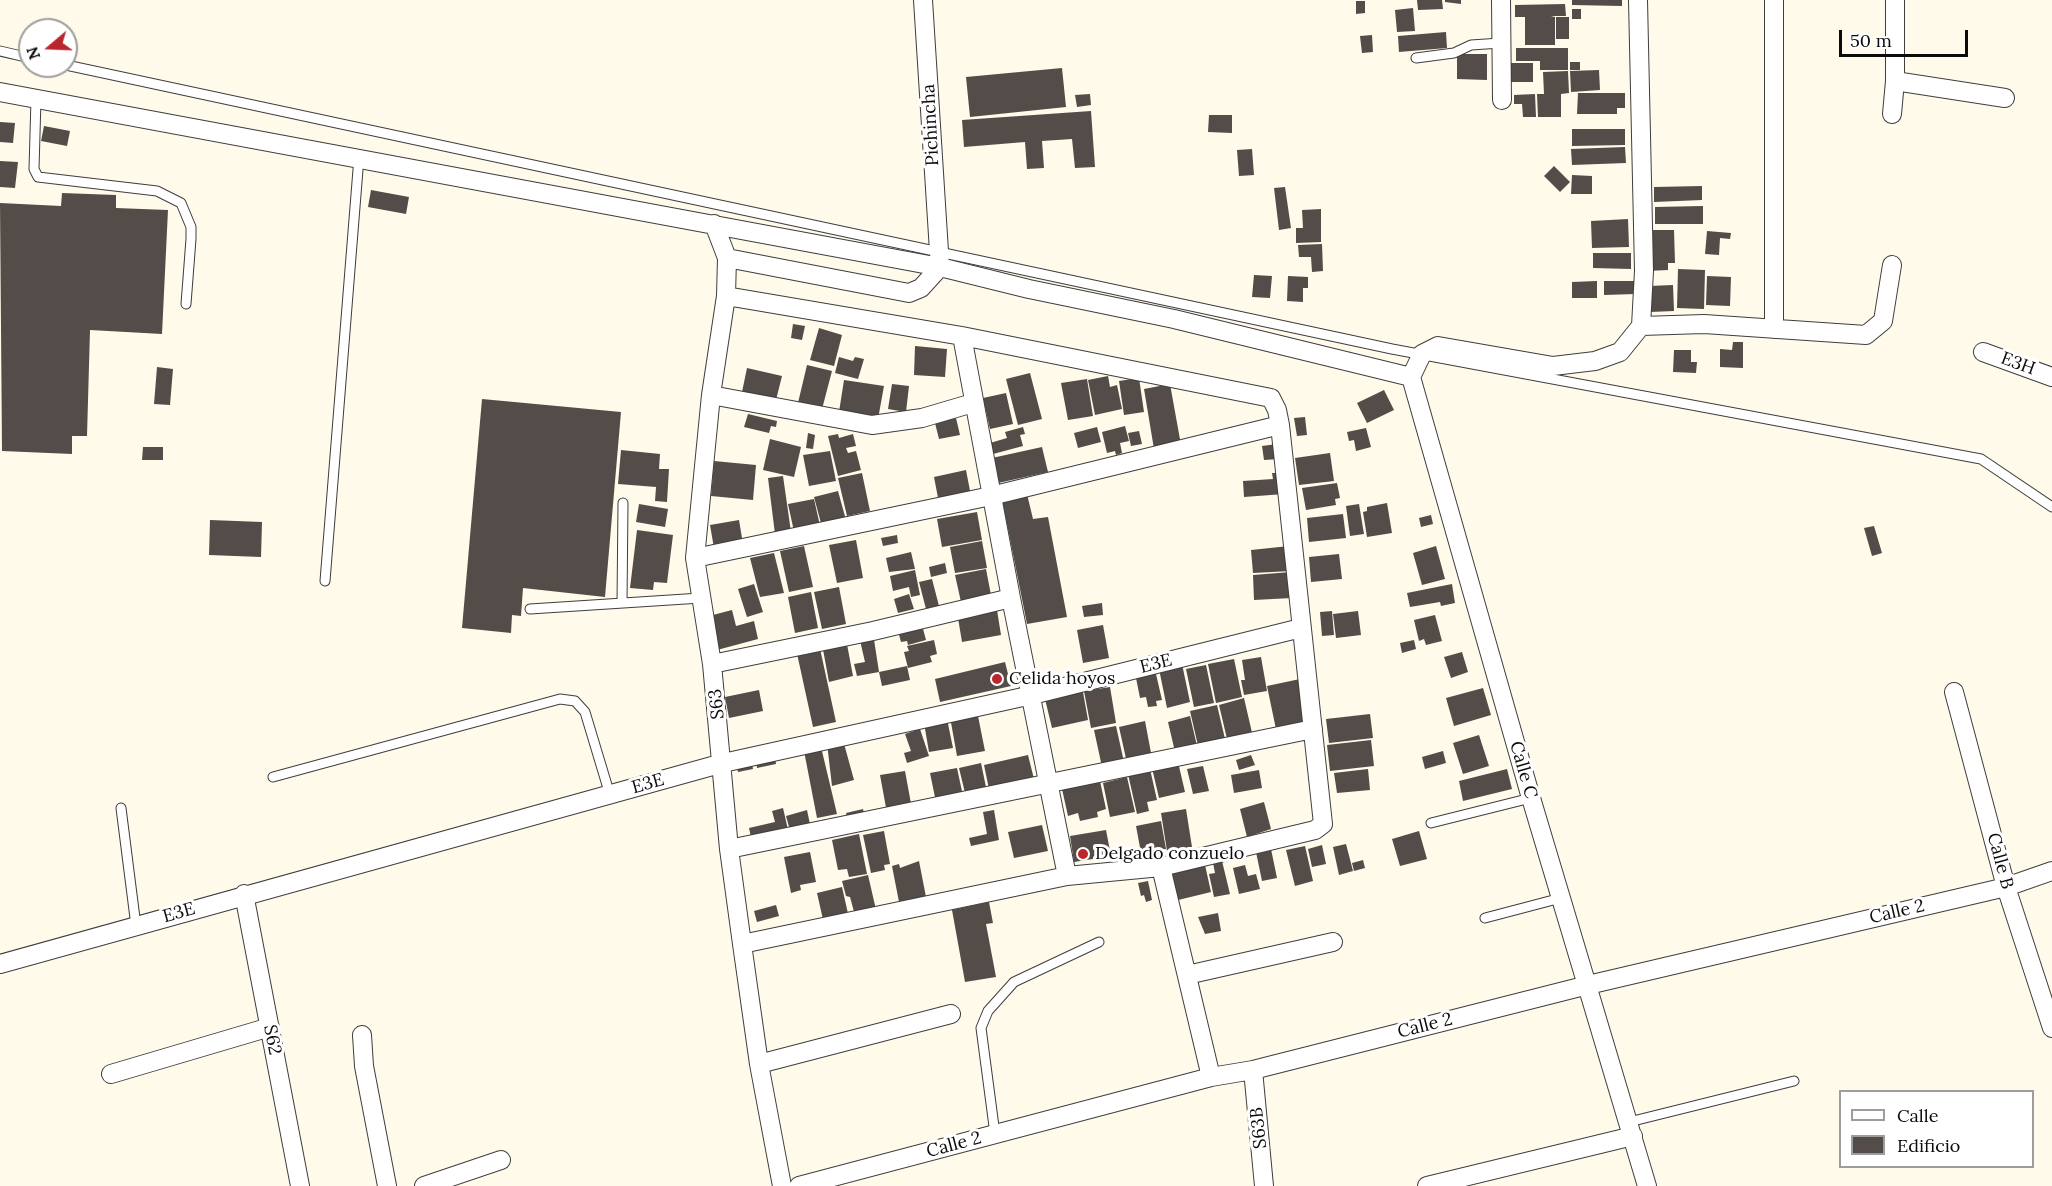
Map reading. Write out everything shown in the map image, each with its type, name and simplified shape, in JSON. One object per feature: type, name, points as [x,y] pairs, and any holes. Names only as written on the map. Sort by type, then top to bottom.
[{"type":"street","name":"Pichincha","points":[[923,0],[939,259]]},
{"type":"street","points":[[1501,0],[1502,100]]},
{"type":"street","points":[[0,92],[714,224],[939,259],[1029,289],[1174,319],[1411,377],[1422,354],[1438,346],[1553,366],[1595,362],[1620,352],[1641,326],[1644,271],[1638,0]]},
{"type":"street","points":[[1774,0],[1774,328]]},
{"type":"street","points":[[1892,114],[1895,81],[1895,0]]},
{"type":"street","points":[[1895,81],[2005,98]]},
{"type":"street","name":"S63","points":[[714,224],[727,258],[726,297],[711,395],[695,558],[712,664],[723,763],[729,849],[742,944],[759,1064],[782,1186]]},
{"type":"street","points":[[727,258],[909,293],[921,288],[939,259]]},
{"type":"street","points":[[1641,326],[1704,324],[1866,335],[1883,321],[1892,265]]},
{"type":"street","points":[[726,297],[962,336],[1271,398],[1277,410],[1280,425],[1323,824],[1320,827],[1161,867],[1067,876],[742,944]]},
{"type":"street","points":[[962,336],[991,496],[1067,876]]},
{"type":"street","name":"E3H","points":[[1983,351],[2052,377]]},
{"type":"street","name":"Calle C","points":[[1411,377],[1530,798],[1588,984],[1647,1186]]},
{"type":"street","points":[[711,395],[872,425],[922,418],[973,403]]},
{"type":"street","points":[[695,558],[991,496],[1280,425]]},
{"type":"street","points":[[712,664],[873,631],[1011,598]]},
{"type":"street","name":"E3E","points":[[0,964],[244,894],[723,763],[1032,695],[1301,628]]},
{"type":"street","name":"Calle B","points":[[1954,692],[2006,887],[2052,1028]]},
{"type":"street","points":[[729,849],[1313,729]]},
{"type":"street","points":[[1161,867],[1211,1077]]},
{"type":"street","name":"Calle 2","points":[[799,1186],[1211,1077],[1253,1070],[1588,984],[2006,887],[2052,871]]},
{"type":"street","name":"S62","points":[[244,894],[300,1186]]},
{"type":"street","points":[[1187,975],[1334,942]]},
{"type":"street","points":[[759,1064],[951,1014]]},
{"type":"street","points":[[111,1074],[270,1027]]},
{"type":"street","points":[[362,1035],[363,1066],[387,1186]]},
{"type":"street","name":"S63B","points":[[1253,1070],[1264,1186]]},
{"type":"street","points":[[1428,1186],[1631,1129]]},
{"type":"street","points":[[424,1186],[501,1160]]},
{"type":"lane","points":[[1416,58],[1454,53],[1471,45],[1502,43]]},
{"type":"lane","points":[[0,51],[18,55]]},
{"type":"lane","points":[[78,68],[939,259],[1422,354],[1981,459],[2052,507]]},
{"type":"lane","points":[[36,99],[34,168],[38,177],[157,191],[182,203],[191,227],[186,304]]},
{"type":"lane","points":[[325,581],[359,157]]},
{"type":"lane","points":[[622,603],[623,504]]},
{"type":"lane","points":[[530,609],[701,598]]},
{"type":"lane","points":[[273,777],[560,699],[575,702],[585,712],[610,795]]},
{"type":"lane","points":[[1431,823],[1530,798]]},
{"type":"lane","points":[[121,808],[136,926]]},
{"type":"lane","points":[[1485,918],[1561,898]]},
{"type":"lane","points":[[995,1134],[981,1028],[988,1011],[1014,982],[1099,942]]},
{"type":"lane","points":[[1631,1129],[1794,1081]]},
{"type":"building","points":[[1417,0],[1442,0],[1443,9],[1418,10]]},
{"type":"building","points":[[1445,0],[1461,0],[1461,4],[1445,2]]},
{"type":"building","points":[[1572,0],[1622,0],[1622,6],[1572,5]]},
{"type":"building","points":[[1356,1],[1365,1],[1365,13],[1356,14]]},
{"type":"building","points":[[1565,4],[1566,16],[1551,16],[1555,17],[1555,45],[1525,45],[1525,17],[1515,17],[1515,5]]},
{"type":"building","points":[[1413,8],[1415,31],[1397,32],[1395,10]]},
{"type":"building","points":[[1572,9],[1581,9],[1581,19],[1572,19]]},
{"type":"building","points":[[1556,17],[1569,17],[1569,39],[1556,39]]},
{"type":"building","points":[[1446,32],[1447,48],[1399,52],[1398,36]]},
{"type":"building","points":[[1372,35],[1373,52],[1362,53],[1360,36]]},
{"type":"building","points":[[1516,48],[1568,48],[1568,70],[1540,70],[1540,61],[1516,61]]},
{"type":"building","points":[[1457,54],[1487,54],[1487,80],[1457,79]]},
{"type":"building","points":[[1570,62],[1580,62],[1580,70],[1570,70]]},
{"type":"building","points":[[1511,63],[1533,63],[1533,82],[1511,82]]},
{"type":"building","points":[[1062,68],[1066,107],[970,117],[966,77]]},
{"type":"building","points":[[1599,70],[1600,90],[1571,92],[1570,71]]},
{"type":"building","points":[[1568,71],[1569,93],[1561,94],[1561,117],[1538,117],[1537,94],[1544,94],[1543,72]]},
{"type":"building","points":[[1578,93],[1625,93],[1625,108],[1617,108],[1617,114],[1577,114]]},
{"type":"building","points":[[1090,94],[1091,105],[1077,107],[1075,95]]},
{"type":"building","points":[[1535,94],[1536,117],[1523,117],[1522,104],[1514,104],[1514,95]]},
{"type":"building","points":[[1091,111],[1095,167],[1075,168],[1072,139],[1042,141],[1044,168],[1027,169],[1025,142],[964,147],[962,120]]},
{"type":"building","points":[[1209,115],[1232,115],[1232,133],[1208,132]]},
{"type":"building","points":[[0,122],[15,123],[13,143],[0,142]]},
{"type":"building","points":[[44,126],[70,131],[67,146],[41,141]]},
{"type":"building","points":[[1572,129],[1625,129],[1625,145],[1572,146]]},
{"type":"building","points":[[1625,147],[1626,163],[1572,165],[1571,149]]},
{"type":"building","points":[[1252,149],[1254,175],[1239,176],[1237,150]]},
{"type":"building","points":[[0,161],[18,162],[15,188],[0,187]]},
{"type":"building","points":[[1554,166],[1570,182],[1560,192],[1544,176]]},
{"type":"building","points":[[1572,175],[1592,176],[1592,194],[1571,194]]},
{"type":"building","points":[[1702,186],[1702,200],[1654,202],[1654,187]]},
{"type":"building","points":[[1285,187],[1291,228],[1279,230],[1274,188]]},
{"type":"building","points":[[371,190],[409,197],[406,214],[368,207]]},
{"type":"building","points":[[62,193],[116,195],[116,208],[168,210],[162,334],[90,330],[87,436],[72,436],[72,454],[2,451],[0,203],[61,206]]},
{"type":"building","points":[[1703,206],[1703,224],[1655,224],[1655,207]]},
{"type":"building","points":[[1321,209],[1321,242],[1296,243],[1296,228],[1303,228],[1302,210]]},
{"type":"building","points":[[1628,219],[1629,247],[1592,248],[1591,221]]},
{"type":"building","points":[[1653,230],[1674,230],[1675,263],[1668,263],[1668,270],[1647,271],[1646,251],[1653,251]]},
{"type":"building","points":[[1707,231],[1731,233],[1730,239],[1720,238],[1719,255],[1705,254]]},
{"type":"building","points":[[1322,244],[1323,271],[1312,272],[1311,257],[1299,257],[1298,245]]},
{"type":"building","points":[[1593,253],[1631,253],[1631,269],[1593,268]]},
{"type":"building","points":[[1678,269],[1705,270],[1704,309],[1677,308]]},
{"type":"building","points":[[1254,275],[1272,276],[1270,298],[1252,297]]},
{"type":"building","points":[[1288,276],[1308,277],[1308,288],[1303,288],[1303,302],[1287,301]]},
{"type":"building","points":[[1707,276],[1731,277],[1730,306],[1706,305]]},
{"type":"building","points":[[1597,281],[1597,298],[1572,298],[1572,282]]},
{"type":"building","points":[[1604,281],[1636,281],[1636,294],[1604,295]]},
{"type":"building","points":[[1673,285],[1674,311],[1650,312],[1649,286]]},
{"type":"building","points":[[793,324],[805,326],[802,340],[791,338]]},
{"type":"building","points":[[819,328],[842,335],[834,366],[810,360]]},
{"type":"building","points":[[1733,342],[1743,342],[1743,368],[1720,367],[1720,349],[1732,350]]},
{"type":"building","points":[[915,346],[947,349],[945,377],[914,375]]},
{"type":"building","points":[[1674,350],[1691,350],[1691,362],[1697,362],[1696,373],[1673,372]]},
{"type":"building","points":[[839,357],[853,361],[855,357],[864,359],[858,379],[835,373]]},
{"type":"building","points":[[807,365],[832,371],[821,413],[797,407]]},
{"type":"building","points":[[157,367],[173,369],[170,405],[154,404]]},
{"type":"building","points":[[747,368],[782,376],[776,400],[742,392]]},
{"type":"building","points":[[1030,373],[1042,419],[1018,425],[1006,379]]},
{"type":"building","points":[[1108,376],[1110,387],[1117,385],[1122,409],[1095,415],[1088,380]]},
{"type":"building","points":[[1139,378],[1144,412],[1124,415],[1119,381]]},
{"type":"building","points":[[1087,379],[1093,416],[1068,420],[1061,383]]},
{"type":"building","points":[[844,380],[884,386],[878,419],[839,412]]},
{"type":"building","points":[[892,384],[909,386],[906,412],[888,409]]},
{"type":"building","points":[[1170,384],[1181,445],[1154,449],[1144,389]]},
{"type":"building","points":[[1384,390],[1394,410],[1367,423],[1357,403]]},
{"type":"building","points":[[1006,393],[1013,424],[990,429],[983,398]]},
{"type":"building","points":[[482,399],[621,412],[605,597],[523,588],[521,616],[512,615],[511,633],[462,628]]},
{"type":"building","points":[[748,414],[777,421],[776,427],[771,426],[769,433],[744,427]]},
{"type":"building","points":[[1305,417],[1307,435],[1297,436],[1294,418]]},
{"type":"building","points":[[956,418],[960,435],[939,439],[935,423]]},
{"type":"building","points":[[1125,426],[1129,441],[1120,443],[1122,453],[1116,455],[1115,451],[1107,453],[1102,432]]},
{"type":"building","points":[[1023,427],[1025,434],[1020,435],[1023,446],[993,454],[990,443],[1007,438],[1005,432]]},
{"type":"building","points":[[1097,427],[1101,442],[1078,448],[1074,433]]},
{"type":"building","points":[[1366,428],[1371,447],[1356,451],[1354,440],[1349,441],[1347,432]]},
{"type":"building","points":[[1139,431],[1142,444],[1131,446],[1128,433]]},
{"type":"building","points":[[808,433],[815,435],[813,449],[806,448]]},
{"type":"building","points":[[838,434],[839,438],[853,434],[856,446],[846,448],[848,453],[856,451],[861,470],[838,476],[828,436]]},
{"type":"building","points":[[770,439],[801,447],[794,477],[763,470]]},
{"type":"building","points":[[1277,444],[1279,459],[1264,460],[1262,446]]},
{"type":"building","points":[[143,447],[163,447],[163,460],[142,460]]},
{"type":"building","points":[[1042,447],[1048,472],[998,483],[992,458]]},
{"type":"building","points":[[621,450],[660,454],[659,469],[669,469],[667,502],[655,501],[656,487],[618,484]]},
{"type":"building","points":[[830,451],[836,481],[809,486],[803,455]]},
{"type":"building","points":[[1330,453],[1334,481],[1299,485],[1295,458]]},
{"type":"building","points":[[714,461],[756,465],[753,500],[711,496]]},
{"type":"building","points":[[966,470],[971,496],[939,503],[934,477]]},
{"type":"building","points":[[862,473],[870,511],[847,516],[838,478]]},
{"type":"building","points":[[1272,473],[1282,473],[1284,494],[1244,497],[1243,481],[1273,479]]},
{"type":"building","points":[[783,476],[791,532],[775,534],[768,478]]},
{"type":"building","points":[[1337,483],[1340,498],[1335,499],[1336,505],[1306,510],[1302,488]]},
{"type":"building","points":[[838,491],[846,520],[822,527],[814,497]]},
{"type":"building","points":[[1027,494],[1033,519],[1048,517],[1067,617],[1027,624],[1002,499]]},
{"type":"building","points":[[814,499],[821,530],[795,536],[788,504]]},
{"type":"building","points":[[1387,503],[1392,533],[1367,537],[1363,512],[1367,511],[1367,507]]},
{"type":"building","points":[[639,504],[668,509],[665,527],[636,522]]},
{"type":"building","points":[[1359,504],[1364,534],[1350,536],[1346,506]]},
{"type":"building","points":[[977,512],[982,540],[942,547],[937,519]]},
{"type":"building","points":[[1343,514],[1346,538],[1309,542],[1307,518]]},
{"type":"building","points":[[1431,515],[1433,524],[1421,527],[1419,518]]},
{"type":"building","points":[[210,520],[262,522],[261,557],[209,555]]},
{"type":"building","points":[[739,520],[743,544],[714,548],[710,525]]},
{"type":"building","points":[[1874,526],[1882,553],[1872,556],[1864,528]]},
{"type":"building","points":[[637,530],[673,535],[667,583],[654,582],[653,590],[630,588]]},
{"type":"building","points":[[897,535],[898,543],[883,546],[881,538]]},
{"type":"building","points":[[856,540],[863,578],[837,583],[829,545]]},
{"type":"building","points":[[982,541],[987,568],[955,573],[950,547]]},
{"type":"building","points":[[804,546],[813,587],[789,592],[780,551]]},
{"type":"building","points":[[1289,546],[1291,571],[1253,573],[1251,550]]},
{"type":"building","points":[[1436,546],[1445,579],[1422,585],[1413,553]]},
{"type":"building","points":[[911,552],[915,569],[889,572],[886,558]]},
{"type":"building","points":[[774,553],[784,593],[760,597],[750,558]]},
{"type":"building","points":[[1339,554],[1342,579],[1311,582],[1309,557]]},
{"type":"building","points":[[945,563],[947,573],[931,577],[929,567]]},
{"type":"building","points":[[986,569],[991,595],[961,602],[955,575]]},
{"type":"building","points":[[915,570],[920,595],[911,597],[909,587],[893,591],[890,576]]},
{"type":"building","points":[[1291,572],[1292,598],[1254,600],[1253,575]]},
{"type":"building","points":[[932,579],[939,606],[926,609],[919,582]]},
{"type":"building","points":[[754,584],[763,612],[747,617],[738,589]]},
{"type":"building","points":[[1452,584],[1455,603],[1441,606],[1440,602],[1410,607],[1407,593]]},
{"type":"building","points":[[839,587],[846,624],[822,629],[814,592]]},
{"type":"building","points":[[811,592],[818,628],[795,633],[788,597]]},
{"type":"building","points":[[909,594],[914,609],[898,613],[894,599]]},
{"type":"building","points":[[1102,603],[1103,615],[1084,617],[1082,606]]},
{"type":"building","points":[[732,610],[736,626],[754,621],[758,639],[717,650],[709,616]]},
{"type":"building","points":[[997,610],[1001,635],[962,642],[958,618]]},
{"type":"building","points":[[1332,611],[1334,635],[1322,636],[1320,612]]},
{"type":"building","points":[[1358,611],[1361,635],[1336,638],[1333,614]]},
{"type":"building","points":[[1435,615],[1442,641],[1426,645],[1424,639],[1419,641],[1414,620]]},
{"type":"building","points":[[922,625],[926,640],[908,645],[907,641],[901,642],[898,631]]},
{"type":"building","points":[[1103,625],[1109,658],[1083,663],[1077,630]]},
{"type":"building","points":[[873,633],[879,672],[857,676],[854,664],[865,662],[859,636]]},
{"type":"building","points":[[846,639],[853,676],[829,682],[822,644]]},
{"type":"building","points":[[934,640],[937,654],[930,656],[932,662],[908,668],[904,652],[909,651],[907,646]]},
{"type":"building","points":[[1414,640],[1416,649],[1402,653],[1400,643]]},
{"type":"building","points":[[819,644],[836,722],[813,727],[796,649]]},
{"type":"building","points":[[1462,652],[1468,672],[1451,678],[1444,657]]},
{"type":"building","points":[[1261,657],[1267,691],[1244,695],[1241,680],[1245,680],[1242,660]]},
{"type":"building","points":[[1234,659],[1242,697],[1216,703],[1208,664]]},
{"type":"building","points":[[1005,662],[1011,686],[940,702],[935,679]]},
{"type":"building","points":[[1182,664],[1190,702],[1167,708],[1159,669]]},
{"type":"building","points":[[1206,665],[1214,703],[1194,707],[1186,669]]},
{"type":"building","points":[[907,666],[910,680],[882,686],[879,672]]},
{"type":"building","points":[[1156,674],[1162,700],[1156,701],[1157,706],[1148,707],[1146,697],[1140,698],[1136,678]]},
{"type":"building","points":[[1300,679],[1309,728],[1277,734],[1267,686]]},
{"type":"building","points":[[1110,687],[1116,723],[1091,728],[1084,691]]},
{"type":"building","points":[[1483,688],[1491,715],[1454,726],[1446,698]]},
{"type":"building","points":[[759,690],[763,711],[729,718],[725,697]]},
{"type":"building","points":[[1083,692],[1088,720],[1052,728],[1045,699]]},
{"type":"building","points":[[1244,698],[1253,737],[1228,743],[1219,705]]},
{"type":"building","points":[[1217,705],[1226,743],[1199,750],[1190,711]]},
{"type":"building","points":[[977,711],[985,751],[957,756],[950,717]]},
{"type":"building","points":[[1370,714],[1373,738],[1329,743],[1326,719]]},
{"type":"building","points":[[1190,716],[1198,750],[1176,756],[1168,722]]},
{"type":"building","points":[[947,719],[953,748],[929,752],[924,723]]},
{"type":"building","points":[[1145,721],[1152,758],[1127,763],[1119,727]]},
{"type":"building","points":[[1116,726],[1124,762],[1102,767],[1094,730]]},
{"type":"building","points":[[920,729],[929,756],[907,763],[904,753],[911,751],[905,734]]},
{"type":"building","points":[[1479,735],[1489,766],[1463,774],[1453,743]]},
{"type":"building","points":[[843,740],[854,780],[832,786],[827,743]]},
{"type":"building","points":[[1371,740],[1374,766],[1330,771],[1327,745]]},
{"type":"building","points":[[821,747],[837,814],[817,818],[804,751]]},
{"type":"building","points":[[1443,751],[1446,763],[1425,769],[1422,757]]},
{"type":"building","points":[[1028,755],[1034,779],[989,789],[984,765]]},
{"type":"building","points":[[1251,755],[1255,765],[1239,770],[1236,760]]},
{"type":"building","points":[[775,756],[776,764],[757,768],[756,761]]},
{"type":"building","points":[[751,759],[753,769],[738,772],[736,763]]},
{"type":"building","points":[[1178,762],[1185,792],[1159,798],[1152,768]]},
{"type":"building","points":[[981,763],[987,792],[966,797],[959,768]]},
{"type":"building","points":[[1203,766],[1209,791],[1193,794],[1187,769]]},
{"type":"building","points":[[957,768],[963,796],[936,802],[930,773]]},
{"type":"building","points":[[1150,769],[1157,800],[1147,802],[1149,811],[1137,814],[1128,774]]},
{"type":"building","points":[[1368,769],[1370,790],[1337,793],[1334,773]]},
{"type":"building","points":[[1507,769],[1512,789],[1463,801],[1459,781]]},
{"type":"building","points":[[1259,770],[1262,788],[1234,793],[1231,775]]},
{"type":"building","points":[[905,771],[912,809],[887,813],[880,775]]},
{"type":"building","points":[[1127,777],[1135,812],[1110,817],[1103,783]]},
{"type":"building","points":[[1100,781],[1106,809],[1097,812],[1098,817],[1080,821],[1078,813],[1068,816],[1062,789]]},
{"type":"building","points":[[1264,802],[1271,829],[1247,837],[1240,809]]},
{"type":"building","points":[[783,808],[789,834],[752,842],[749,828],[775,822],[772,811]]},
{"type":"building","points":[[863,809],[865,818],[848,822],[846,813]]},
{"type":"building","points":[[1186,809],[1192,847],[1167,851],[1161,813]]},
{"type":"building","points":[[807,810],[811,829],[791,834],[786,816]]},
{"type":"building","points":[[994,810],[999,840],[971,846],[969,838],[987,834],[983,812]]},
{"type":"building","points":[[1161,821],[1166,849],[1141,853],[1136,826]]},
{"type":"building","points":[[1042,825],[1048,851],[1014,858],[1008,832]]},
{"type":"building","points":[[1106,830],[1111,856],[1074,862],[1070,836]]},
{"type":"building","points":[[884,831],[890,864],[884,865],[885,870],[871,873],[863,835]]},
{"type":"building","points":[[1419,831],[1427,859],[1400,866],[1392,839]]},
{"type":"building","points":[[859,834],[867,874],[849,877],[847,869],[838,870],[832,840]]},
{"type":"building","points":[[1346,844],[1353,871],[1339,875],[1333,847]]},
{"type":"building","points":[[1322,845],[1326,864],[1312,867],[1308,849]]},
{"type":"building","points":[[1305,846],[1313,881],[1295,886],[1286,850]]},
{"type":"building","points":[[1271,849],[1277,878],[1262,881],[1256,852]]},
{"type":"building","points":[[810,852],[816,882],[800,885],[801,890],[791,893],[784,857]]},
{"type":"building","points":[[1363,860],[1365,868],[1354,871],[1352,863]]},
{"type":"building","points":[[919,861],[926,897],[899,902],[892,866],[899,864],[900,868]]},
{"type":"building","points":[[1222,861],[1230,894],[1214,897],[1209,874],[1215,873],[1213,863]]},
{"type":"building","points":[[1205,865],[1211,892],[1174,901],[1168,874]]},
{"type":"building","points":[[1245,865],[1248,876],[1256,874],[1260,889],[1239,894],[1233,868]]},
{"type":"building","points":[[868,875],[877,914],[856,919],[850,897],[846,896],[842,881]]},
{"type":"building","points":[[1148,881],[1152,900],[1146,902],[1144,895],[1141,896],[1138,883]]},
{"type":"building","points":[[842,887],[849,918],[824,924],[817,893]]},
{"type":"building","points":[[989,902],[993,923],[986,924],[996,977],[965,982],[952,910]]},
{"type":"building","points":[[776,905],[779,916],[757,922],[754,911]]},
{"type":"building","points":[[1218,913],[1221,931],[1205,934],[1198,917]]},
{"type":"place","name":"Celida hoyos","points":[[997,679]]},
{"type":"place","name":"Delgado conzuelo","points":[[1083,854]]}]
